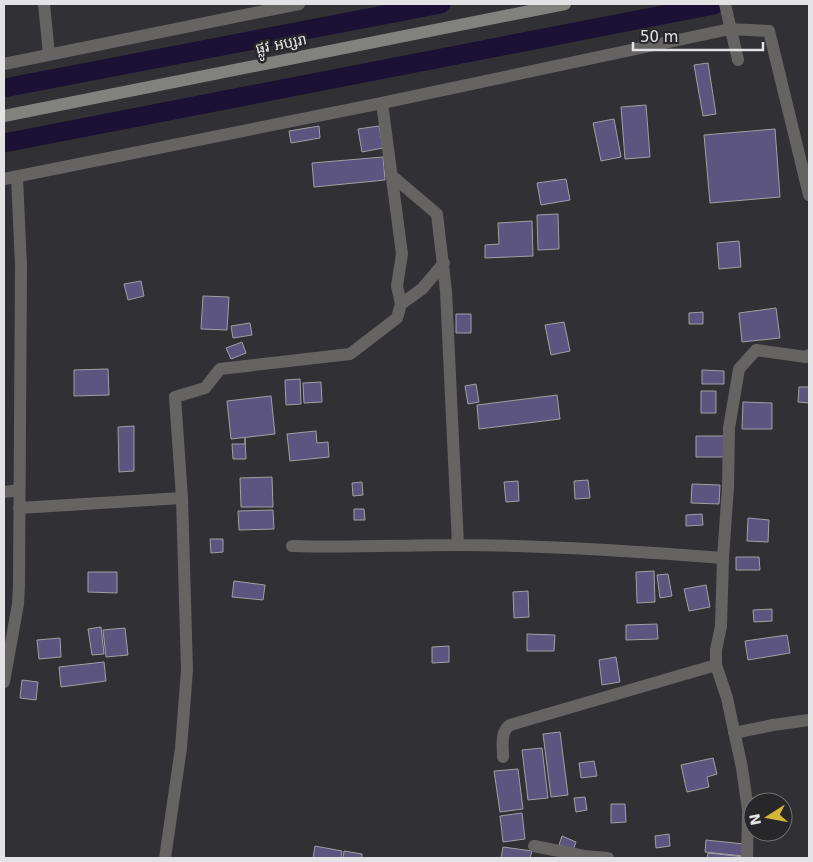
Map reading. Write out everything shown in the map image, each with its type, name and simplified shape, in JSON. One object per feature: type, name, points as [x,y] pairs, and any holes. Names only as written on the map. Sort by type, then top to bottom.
[{"type":"street","points":[[44,4],[49,54]]},
{"type":"street","points":[[4,64],[299,4]]},
{"type":"street","name":"ផ្លូវ អប្សរា","points":[[4,116],[565,4]]},
{"type":"street","points":[[725,4],[738,60]]},
{"type":"street","points":[[4,179],[382,103],[730,30],[769,30],[809,195]]},
{"type":"street","points":[[165,858],[181,748],[187,670],[182,498],[174,397],[205,388],[220,369],[350,354],[397,318],[401,304],[397,286],[402,254],[382,103]]},
{"type":"street","points":[[391,175],[437,214],[444,263],[458,545]]},
{"type":"street","points":[[4,682],[18,604],[22,266],[17,177]]},
{"type":"street","points":[[401,304],[422,289],[444,263]]},
{"type":"street","points":[[747,858],[748,810],[727,698],[716,665],[716,650],[721,626],[729,428],[739,369],[756,350],[806,356],[809,354]]},
{"type":"street","points":[[4,492],[19,490]]},
{"type":"street","points":[[19,508],[182,498]]},
{"type":"street","points":[[292,546],[458,545],[588,548],[723,558]]},
{"type":"street","points":[[504,757],[505,728],[510,725],[716,665]]},
{"type":"street","points":[[734,733],[809,720]]},
{"type":"street","points":[[534,846],[584,856],[608,858]]},
{"type":"building","points":[[708,63],[716,114],[703,116],[694,65]]},
{"type":"building","points":[[646,105],[650,157],[625,159],[621,107]]},
{"type":"building","points":[[614,119],[621,157],[601,161],[593,123]]},
{"type":"building","points":[[319,126],[320,138],[291,143],[289,131]]},
{"type":"building","points":[[379,126],[383,148],[362,152],[358,129]]},
{"type":"building","points":[[775,129],[780,197],[710,203],[704,135]]},
{"type":"building","points":[[383,157],[385,180],[314,187],[312,163]]},
{"type":"building","points":[[566,179],[570,200],[541,205],[537,183]]},
{"type":"building","points":[[558,214],[559,249],[538,250],[537,215]]},
{"type":"building","points":[[532,221],[533,256],[485,258],[485,245],[499,244],[498,223]]},
{"type":"building","points":[[739,241],[741,267],[719,269],[717,243]]},
{"type":"building","points":[[141,281],[144,296],[128,300],[124,284]]},
{"type":"building","points":[[203,296],[229,297],[227,330],[201,329]]},
{"type":"building","points":[[776,308],[780,338],[742,342],[739,313]]},
{"type":"building","points":[[703,312],[703,324],[689,324],[689,313]]},
{"type":"building","points":[[456,314],[471,314],[471,333],[456,333]]},
{"type":"building","points":[[564,322],[570,351],[551,355],[545,325]]},
{"type":"building","points":[[250,323],[252,335],[233,338],[231,326]]},
{"type":"building","points":[[242,342],[246,353],[231,359],[226,348]]},
{"type":"building","points":[[108,369],[109,395],[74,396],[74,370]]},
{"type":"building","points":[[702,370],[724,371],[724,384],[702,384]]},
{"type":"building","points":[[300,379],[301,404],[286,405],[285,380]]},
{"type":"building","points":[[321,382],[322,402],[304,403],[303,383]]},
{"type":"building","points":[[476,384],[479,402],[468,404],[465,386]]},
{"type":"building","points":[[799,387],[809,387],[809,403],[798,402]]},
{"type":"building","points":[[701,391],[716,391],[716,413],[701,413]]},
{"type":"building","points":[[557,395],[560,419],[479,429],[477,405]]},
{"type":"building","points":[[271,396],[275,434],[231,439],[227,401]]},
{"type":"building","points":[[743,402],[772,403],[772,429],[742,429]]},
{"type":"building","points":[[134,426],[134,471],[119,472],[118,427]]},
{"type":"building","points":[[316,431],[317,443],[328,442],[329,457],[290,461],[287,434]]},
{"type":"building","points":[[696,436],[725,436],[724,457],[696,457]]},
{"type":"building","points":[[245,438],[246,459],[233,459],[232,444],[245,444]]},
{"type":"building","points":[[272,477],[273,507],[241,507],[240,478]]},
{"type":"building","points":[[588,480],[590,498],[575,499],[574,481]]},
{"type":"building","points":[[518,481],[519,501],[506,502],[504,482]]},
{"type":"building","points":[[362,482],[363,495],[353,496],[352,483]]},
{"type":"building","points":[[692,484],[720,485],[719,504],[691,503]]},
{"type":"building","points":[[354,509],[364,509],[365,520],[354,520]]},
{"type":"building","points":[[273,510],[274,529],[239,530],[238,511]]},
{"type":"building","points":[[702,514],[703,525],[686,526],[686,515]]},
{"type":"building","points":[[748,518],[769,520],[768,542],[747,541]]},
{"type":"building","points":[[210,539],[223,539],[223,552],[211,553]]},
{"type":"building","points":[[736,557],[759,557],[760,570],[736,570]]},
{"type":"building","points":[[654,571],[655,602],[637,603],[636,572]]},
{"type":"building","points":[[88,572],[117,572],[117,593],[88,592]]},
{"type":"building","points":[[668,574],[672,596],[660,598],[657,575]]},
{"type":"building","points":[[234,581],[265,585],[263,600],[232,597]]},
{"type":"building","points":[[706,585],[710,607],[689,611],[684,589]]},
{"type":"building","points":[[528,591],[529,617],[514,618],[513,592]]},
{"type":"building","points":[[772,609],[772,621],[754,622],[753,610]]},
{"type":"building","points":[[657,624],[658,639],[626,640],[626,625]]},
{"type":"building","points":[[101,627],[104,654],[92,655],[88,629]]},
{"type":"building","points":[[125,628],[128,655],[106,657],[103,630]]},
{"type":"building","points":[[527,634],[555,635],[554,651],[527,651]]},
{"type":"building","points":[[787,635],[790,653],[748,660],[745,641]]},
{"type":"building","points":[[60,638],[61,657],[39,659],[37,640]]},
{"type":"building","points":[[449,646],[449,662],[432,663],[432,647]]},
{"type":"building","points":[[616,657],[620,682],[602,685],[599,660]]},
{"type":"building","points":[[104,662],[106,681],[61,687],[59,667]]},
{"type":"building","points":[[22,680],[38,682],[36,700],[20,698]]},
{"type":"building","points":[[560,732],[568,795],[551,797],[543,734]]},
{"type":"building","points":[[542,748],[548,798],[528,800],[522,750]]},
{"type":"building","points":[[713,758],[717,774],[707,777],[709,787],[687,792],[681,765]]},
{"type":"building","points":[[594,761],[597,776],[581,778],[579,763]]},
{"type":"building","points":[[518,769],[523,809],[500,812],[494,771]]},
{"type":"building","points":[[585,797],[587,810],[576,812],[574,798]]},
{"type":"building","points":[[611,804],[625,804],[626,822],[611,823]]},
{"type":"building","points":[[522,813],[525,839],[503,842],[500,816]]},
{"type":"building","points":[[669,834],[670,846],[656,848],[655,836]]},
{"type":"building","points":[[562,836],[576,842],[573,850],[559,845]]},
{"type":"building","points":[[706,840],[744,844],[743,856],[705,852]]},
{"type":"building","points":[[315,846],[342,851],[341,858],[313,858]]},
{"type":"building","points":[[503,847],[532,851],[530,858],[501,858]]},
{"type":"building","points":[[344,851],[362,854],[362,858],[343,858]]},
{"type":"building","points":[[708,853],[744,857],[744,858],[707,858]]},
{"type":"waterway","points":[[4,88],[441,4]]},
{"type":"waterway","points":[[4,143],[714,5]]}]
